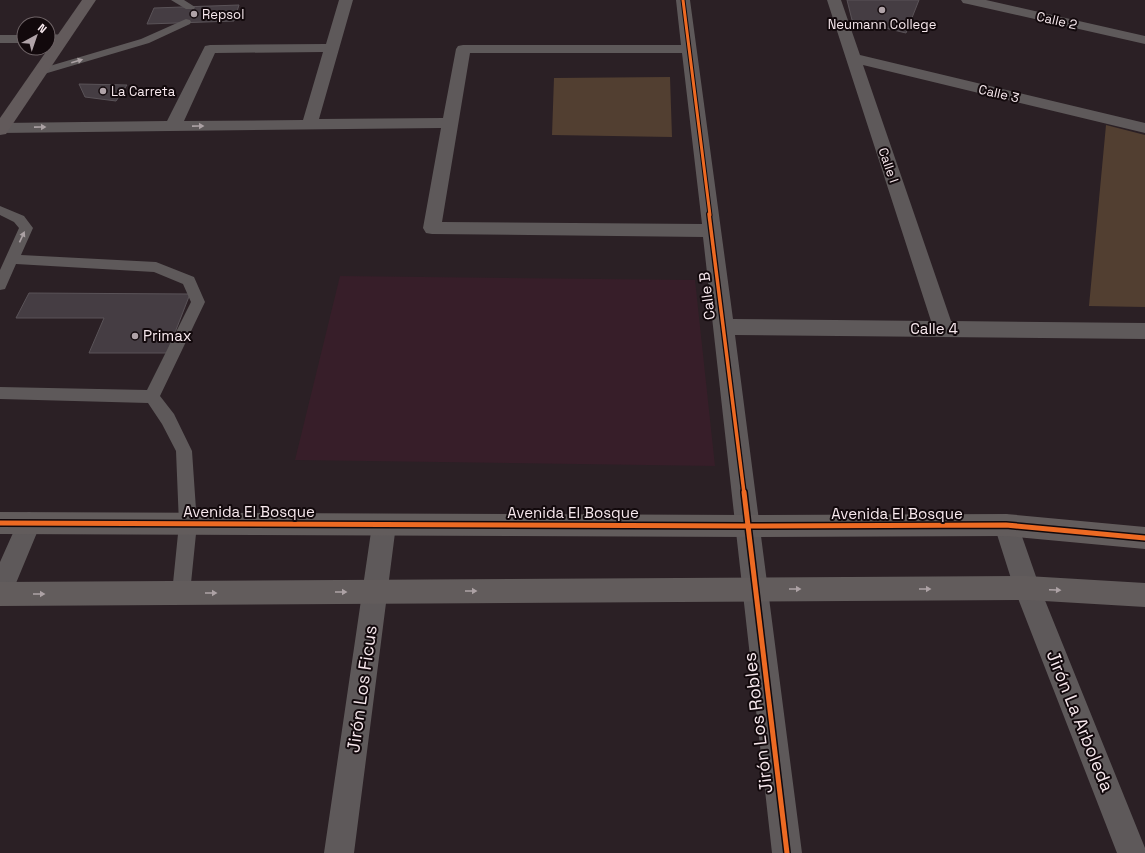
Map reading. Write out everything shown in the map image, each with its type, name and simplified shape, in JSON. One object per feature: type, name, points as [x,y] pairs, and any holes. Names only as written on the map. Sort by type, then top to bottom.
[{"type":"main road","points":[[1,129],[90,0]]},
{"type":"street","points":[[312,119],[346,0]]},
{"type":"street","name":"Calle B","points":[[683,0],[756,589]]},
{"type":"street","name":"Calle I","points":[[834,0],[944,329]]},
{"type":"street","name":"Calle 2","points":[[968,0],[1145,40]]},
{"type":"street","points":[[0,39],[16,38]]},
{"type":"street","points":[[56,38],[63,38]]},
{"type":"street","points":[[176,119],[210,49],[332,48]]},
{"type":"street","points":[[688,48],[463,49],[432,228],[712,231]]},
{"type":"street","name":"Calle 3","points":[[853,58],[1145,128]]},
{"type":"street","points":[[11,113],[176,119],[451,118]]},
{"type":"street","points":[[1,129],[176,119]]},
{"type":"street","name":"Calle 4","points":[[723,327],[1145,331]]},
{"type":"street","name":"Avenida El Bosque","points":[[0,523],[748,526],[1006,525],[1145,538]]},
{"type":"street","points":[[0,591],[29,523]]},
{"type":"street","name":"Jirón Los Ficus","points":[[339,853],[384,525]]},
{"type":"street","name":"Jirón La Arboleda","points":[[1006,525],[1027,588],[1132,853]]},
{"type":"street","points":[[0,594],[1027,588],[1145,595]]},
{"type":"street","name":"Jirón Los Robles","points":[[756,589],[787,853]]},
{"type":"lane","points":[[176,0],[190,7]]},
{"type":"lane","points":[[40,72],[145,42],[186,22]]},
{"type":"lane","points":[[0,210],[19,218],[24,223],[26,228],[0,285]]},
{"type":"lane","points":[[12,259],[156,267],[188,281],[198,302],[152,397]]},
{"type":"lane","points":[[0,394],[152,397]]},
{"type":"lane","points":[[152,397],[168,419],[184,451],[188,524],[181,593]]},
{"type":"shaded area","points":[[670,77],[672,137],[552,135],[554,78]]},
{"type":"shaded area","points":[[1106,125],[1145,135],[1145,307],[1089,306]]},
{"type":"shaded area","points":[[340,276],[695,280],[715,466],[295,460]]},
{"type":"building","name":"Neumann College","points":[[847,0],[919,0],[906,33],[852,20]]},
{"type":"building","name":"Repsol","points":[[239,5],[234,21],[147,24],[154,8]]},
{"type":"building","name":"La Carreta","points":[[79,84],[127,85],[116,101],[85,97]]},
{"type":"building","name":"Primax","points":[[29,293],[190,294],[167,353],[89,353],[104,318],[16,318]]},
{"type":"cycle path","points":[[683,0],[787,853]]},
{"type":"cycle path","points":[[0,523],[748,526],[1006,525],[1145,538]]},
{"type":"place","name":"Neumann College","points":[[882,10]]},
{"type":"place","name":"Repsol","points":[[194,14]]},
{"type":"place","name":"La Carreta","points":[[103,91]]},
{"type":"place","name":"Primax","points":[[135,336]]}]
